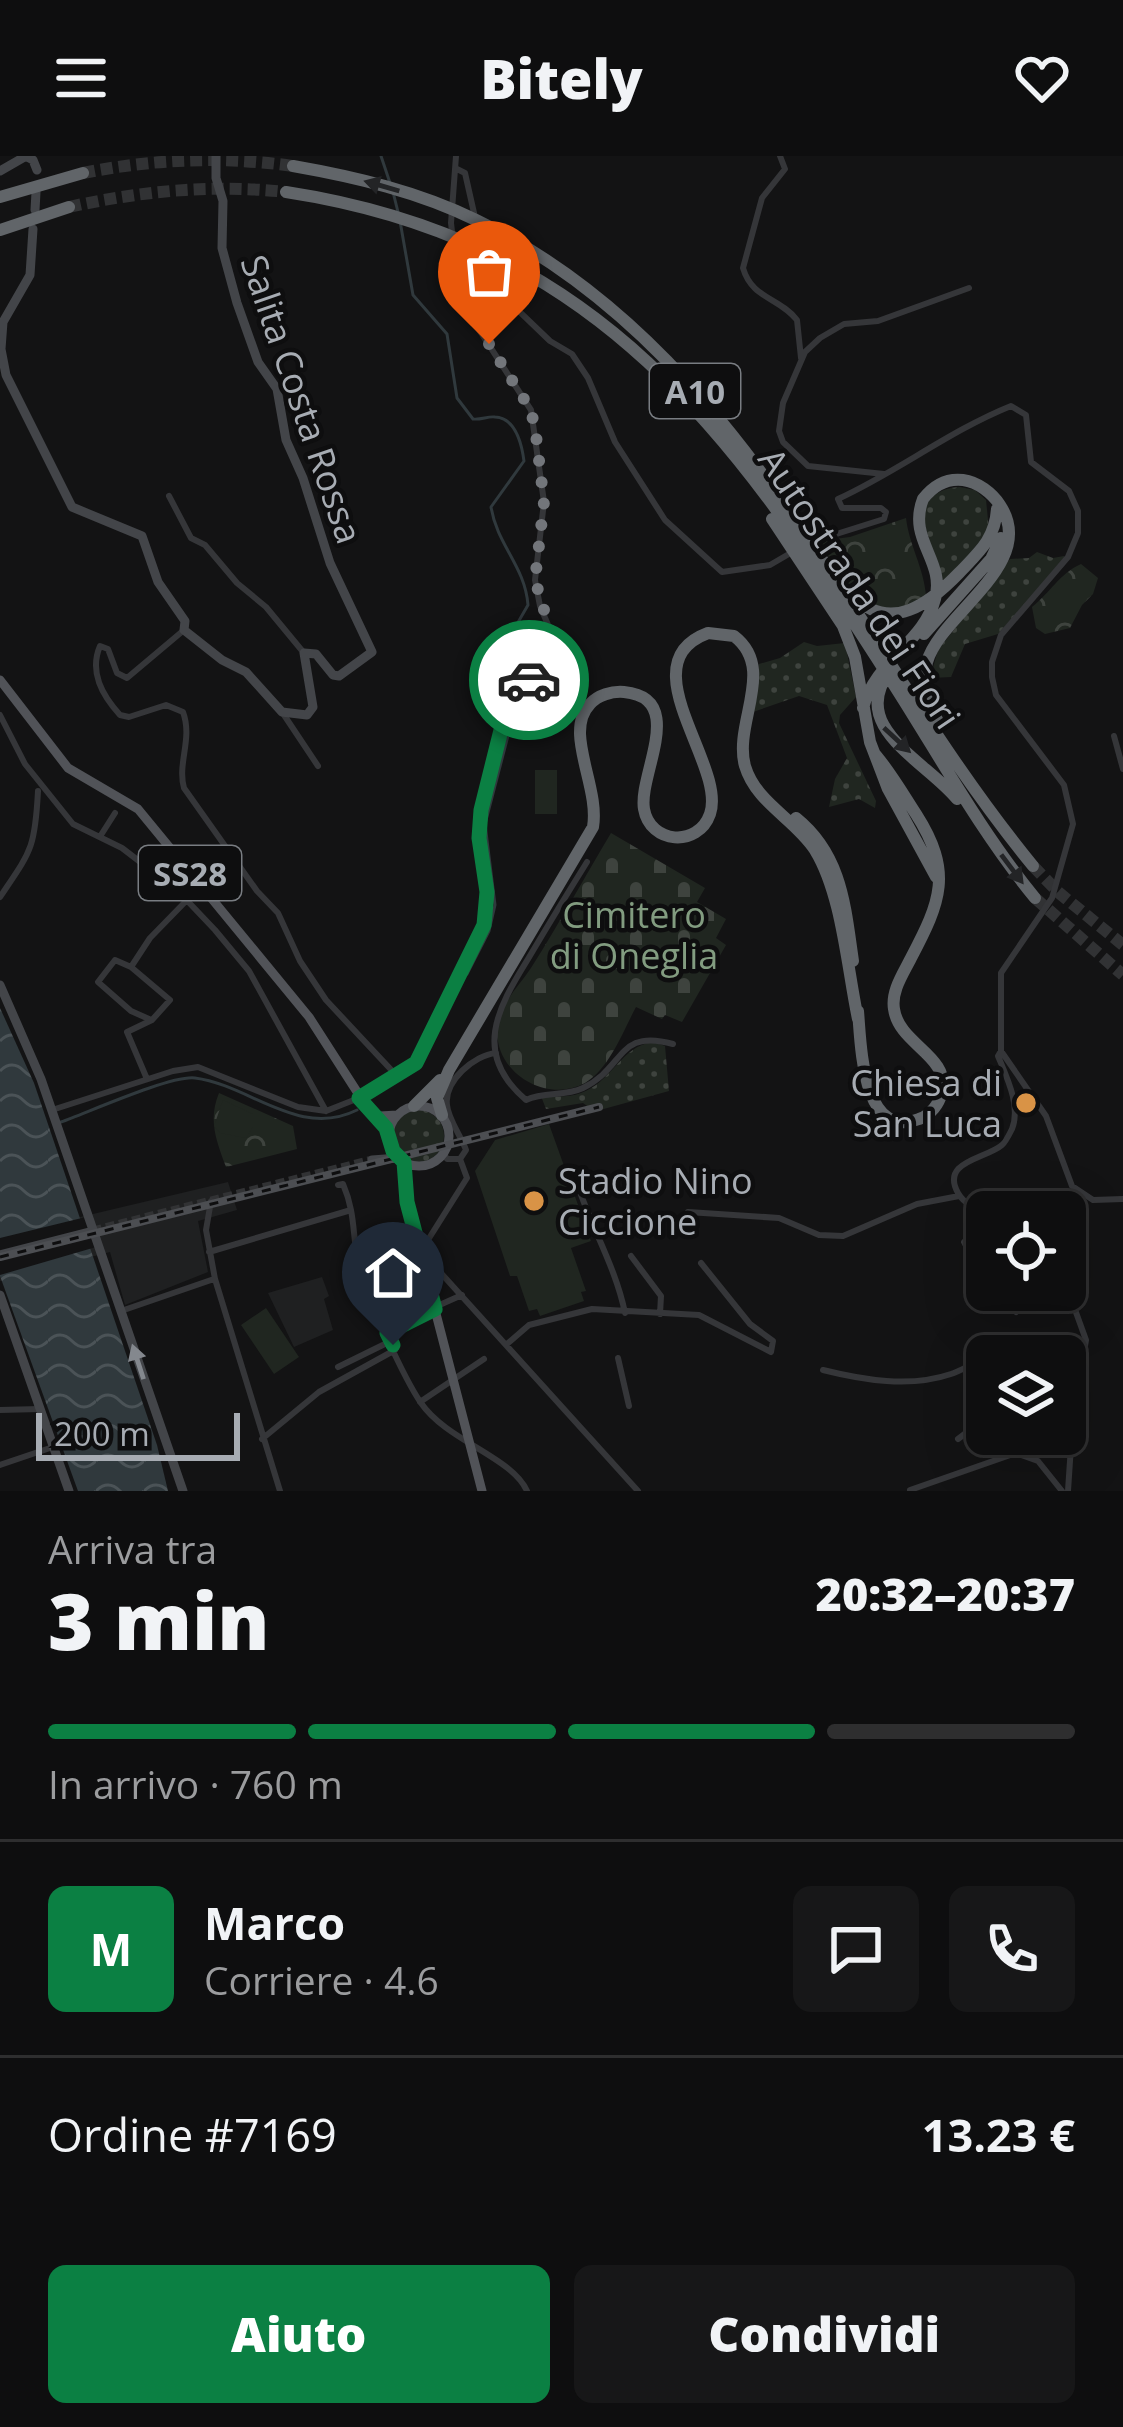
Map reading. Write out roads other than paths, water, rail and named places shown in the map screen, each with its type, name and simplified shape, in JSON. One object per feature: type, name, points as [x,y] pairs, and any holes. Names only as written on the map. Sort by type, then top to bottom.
[{"type":"highway","name":"Autostrada dei Fiori","points":[[293,166],[365,181],[449,208],[563,271],[616,311],[681,376],[754,464],[797,540],[822,560],[990,839],[1035,898]]},
{"type":"highway","points":[[0,197],[83,173]]},
{"type":"highway","name":"Autostrada dei Fiori","points":[[286,192],[380,210],[442,230],[514,263],[556,288],[664,375],[797,540],[1034,866]]},
{"type":"highway","points":[[0,230],[69,207]]},
{"type":"highway","points":[[862,708],[877,674],[922,625],[935,601],[937,577],[919,532],[923,499],[937,484],[956,479],[976,484],[1006,519],[1005,554],[941,635],[925,674],[929,702],[961,768]]},
{"type":"highway","points":[[822,560],[859,602],[884,614],[907,612],[925,605],[993,535],[995,503]]},
{"type":"highway","points":[[990,839],[944,783],[886,733],[876,703],[888,674],[995,553],[1002,533],[995,503]]},
{"type":"highway","points":[[442,1115],[437,1098],[449,1070],[592,827],[595,797],[578,732],[591,702],[619,692],[649,704],[658,727],[643,798],[652,828],[666,837],[693,834],[707,820],[712,800],[684,712],[677,663],[683,650],[702,634],[714,632],[734,636],[752,658],[753,682],[742,746],[748,775],[761,794],[808,827],[837,872],[874,1105],[885,1116],[910,1122],[927,1115],[942,1093],[941,1073],[904,1035],[894,1002],[900,979],[931,920],[939,890],[926,854],[888,789],[865,730],[855,656],[843,626],[797,540]]},
{"type":"highway","points":[[414,1106],[449,1070]]},
{"type":"main road","name":"SS28","points":[[0,680],[68,767],[138,809],[310,1018],[389,1139]]},
{"type":"main road","points":[[370,1112],[386,1117],[414,1106],[442,1115],[449,1134],[443,1154],[421,1166],[405,1186]]},
{"type":"main road","points":[[397,1115],[389,1139],[401,1160],[482,1491]]},
{"type":"main road","points":[[401,1160],[421,1166]]},
{"type":"street","points":[[0,171],[26,156],[37,170]]},
{"type":"street","name":"Salita Costa Rossa","points":[[216,156],[223,201],[222,248],[237,303],[258,362],[278,389],[286,440],[330,563],[372,652],[339,676],[316,654],[304,653]]},
{"type":"street","points":[[52,1110],[198,1067],[273,1099],[326,1111],[359,1098],[416,1063],[484,925],[487,892],[479,838],[481,810],[506,710],[554,643],[535,580],[544,502],[531,410],[465,308],[451,223],[456,156]]},
{"type":"street","points":[[780,156],[785,169],[761,198],[742,268],[757,293],[781,304],[797,320],[800,364]]},
{"type":"street","points":[[457,169],[470,187],[488,274],[500,295],[550,341],[572,354],[630,468],[665,520],[715,569],[729,573],[770,565],[820,537],[882,520],[886,515],[881,508],[842,508],[838,502],[953,433],[1014,406],[1026,415],[1031,462],[1064,485],[1078,511],[1071,552],[1001,635],[992,662],[996,695],[1064,785],[1073,824],[1052,898],[1001,973],[998,1056],[1012,1092],[1013,1125],[1000,1147],[957,1169],[954,1186],[966,1203]]},
{"type":"street","points":[[34,210],[36,192]]},
{"type":"street","points":[[33,229],[30,274],[1,332],[6,375],[72,507],[142,536],[162,589],[185,620],[184,630],[127,678],[117,674],[108,649],[100,646],[96,676],[120,716],[166,705],[183,712],[189,738],[183,786],[257,891],[278,913],[300,961],[335,1010],[398,1076]]},
{"type":"street","points":[[887,474],[808,466],[783,442],[780,417],[805,352],[844,324],[878,321],[969,288]]},
{"type":"street","points":[[169,496],[191,538],[205,545],[239,585],[266,607],[304,653],[312,712],[302,716],[282,712]]},
{"type":"street","points":[[184,630],[246,672],[282,712],[318,766]]},
{"type":"street","points":[[0,715],[25,764],[66,817],[81,830],[122,848],[187,900],[249,971],[326,1111]]},
{"type":"street","points":[[1114,736],[1123,769]]},
{"type":"street","points":[[0,897],[32,848],[38,790]]},
{"type":"street","points":[[100,837],[115,813]]},
{"type":"street","points":[[587,862],[504,995],[496,1022],[496,1053],[508,1085],[526,1100],[544,1092],[583,1088],[634,1041],[650,1038],[673,1044]]},
{"type":"street","points":[[131,968],[150,938],[187,900]]},
{"type":"street","points":[[147,1079],[128,1032],[152,1020],[170,1000],[115,959],[98,982],[131,1011],[152,1020]]},
{"type":"street","points":[[0,985],[27,1040],[183,1491]]},
{"type":"street","points":[[1001,1051],[1046,1116],[1072,1186],[1093,1200],[1123,1199]]},
{"type":"street","points":[[443,1154],[448,1160],[466,1154],[448,1110],[448,1095],[470,1062],[496,1053]]},
{"type":"street","points":[[389,1139],[372,1160],[401,1160]]},
{"type":"street","points":[[460,1159],[467,1178],[421,1250],[638,1491]]},
{"type":"street","points":[[338,1185],[343,1184],[352,1210],[358,1265],[420,1402],[471,1448],[512,1470],[526,1491]]},
{"type":"street","points":[[578,1186],[595,1238],[620,1289],[625,1313]]},
{"type":"street","points":[[688,1211],[778,1218],[819,1235],[843,1236],[917,1204],[959,1196]]},
{"type":"street","points":[[211,1201],[206,1230],[215,1279],[280,1491]]},
{"type":"street","points":[[209,1252],[352,1210]]},
{"type":"street","points":[[0,1255],[93,1232]]},
{"type":"street","points":[[358,1265],[415,1232]]},
{"type":"street","points":[[631,1256],[661,1295],[660,1314]]},
{"type":"street","points":[[507,1344],[530,1325],[592,1310],[699,1315],[771,1352],[773,1341],[750,1324],[701,1264]]},
{"type":"street","points":[[121,1312],[215,1279]]},
{"type":"street","points":[[0,1295],[69,1491]]},
{"type":"street","points":[[262,1439],[435,1308],[462,1295]]},
{"type":"street","points":[[1065,1491],[1086,1340],[1076,1311]]},
{"type":"street","points":[[338,1367],[391,1341]]},
{"type":"street","points":[[618,1358],[629,1406]]},
{"type":"street","points":[[420,1402],[484,1359]]},
{"type":"street","points":[[823,1370],[856,1378],[917,1380],[966,1368]]},
{"type":"street","points":[[0,1409],[40,1409]]},
{"type":"street","points":[[958,1439],[966,1433]]},
{"type":"street","points":[[0,1466],[54,1447]]},
{"type":"street","points":[[910,1490],[1016,1453],[1038,1461],[1065,1491]]},
{"type":"water","points":[[0,1008],[34,1083],[157,1445],[168,1491],[78,1491],[0,1276]]},
{"type":"waterway","points":[[381,156],[390,183]]},
{"type":"waterway","points":[[393,192],[398,212]]},
{"type":"waterway","points":[[400,221],[413,295],[447,334],[457,398],[473,419],[495,417],[508,422],[517,434],[524,461],[491,507],[528,605],[509,638],[510,728],[485,824],[495,905],[489,931],[467,974]]},
{"type":"waterway","points":[[61,1122],[149,1088],[195,1078],[315,1118],[357,1110]]},
{"type":"tunnel","points":[[83,173],[188,161],[293,166]]},
{"type":"tunnel","points":[[69,207],[177,190],[286,192]]},
{"type":"tunnel","points":[[1033,866],[1123,945]]},
{"type":"tunnel","points":[[1035,898],[1123,975]]},
{"type":"tunnel","points":[[93,1231],[372,1160]]},
{"type":"railway","points":[[0,1257],[599,1107]]},
{"type":"place","name":"Chiesa di San Luca","points":[[1026,1103]]},
{"type":"place","name":"Stadio Nino Ciccione","points":[[534,1201]]},
{"type":"park label","name":"Cimitero di Oneglia","points":[[634,934]]}]
